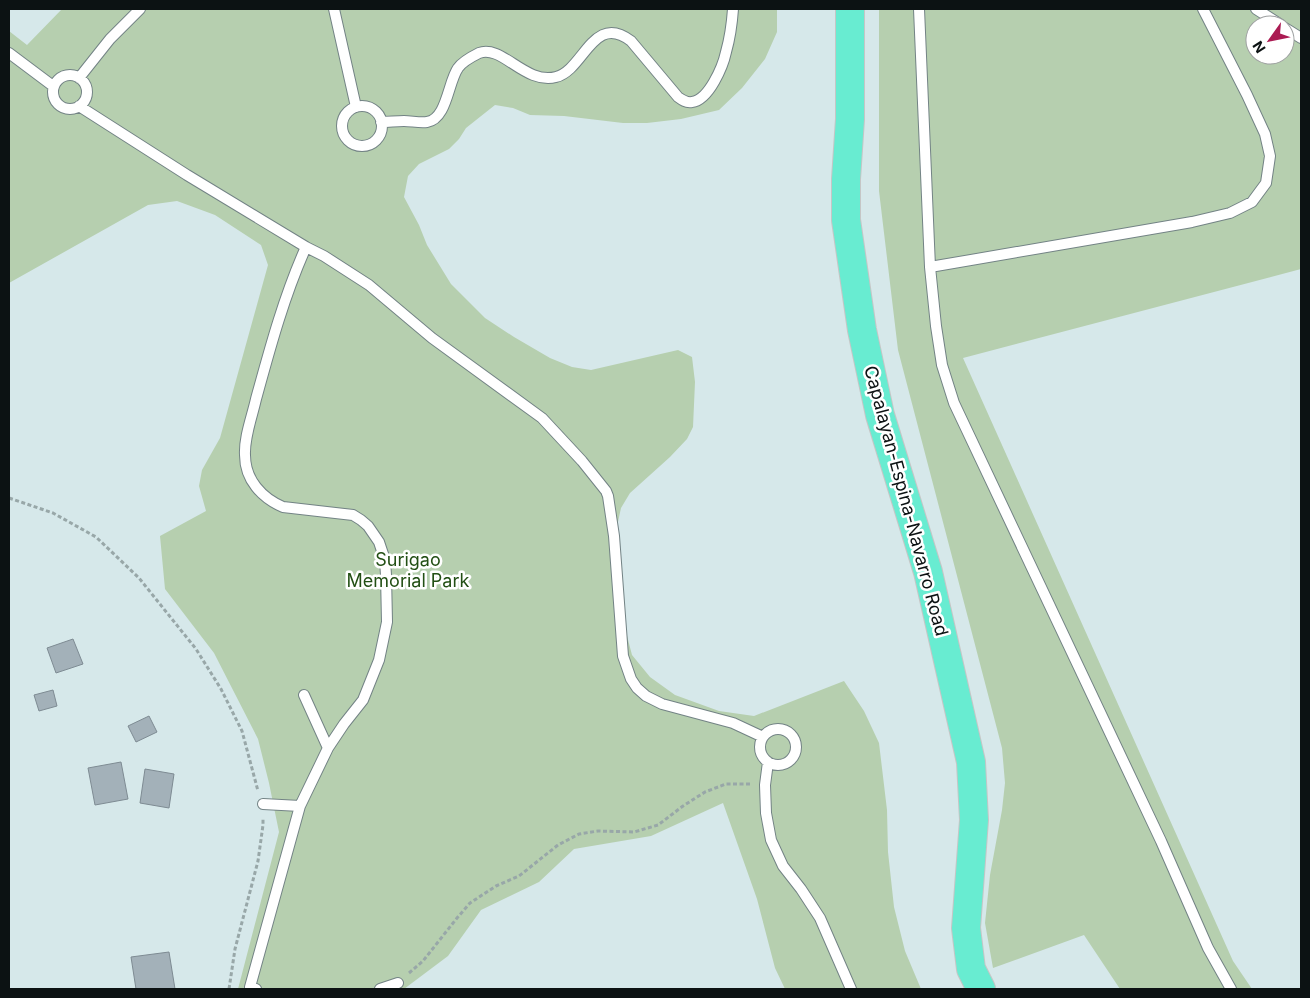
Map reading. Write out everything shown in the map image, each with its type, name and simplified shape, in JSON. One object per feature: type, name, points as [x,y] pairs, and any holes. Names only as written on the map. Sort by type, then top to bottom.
[{"type":"main road","name":"Capalayan-Espina-Navarro Road","points":[[850,9],[850,118],[846,179],[846,220],[862,330],[880,415],[928,572],[971,762],[974,820],[966,928],[971,968],[981,989]]},
{"type":"lane","points":[[79,78],[110,39],[140,9]]},
{"type":"lane","points":[[334,9],[356,107]]},
{"type":"lane","points":[[381,122],[427,122],[435,118],[444,104],[458,68],[480,53],[493,53],[532,76],[558,77],[566,72],[592,42],[601,36],[617,33],[631,41],[678,97],[683,101],[691,102],[698,100],[706,92],[719,72],[727,50],[733,9]]},
{"type":"lane","points":[[919,9],[930,267],[942,365],[954,403],[1161,841],[1208,948],[1231,989]]},
{"type":"lane","points":[[930,267],[1192,222],[1230,213],[1252,202],[1266,182],[1270,156],[1264,134],[1247,95],[1203,9]]},
{"type":"lane","points":[[9,53],[53,86]]},
{"type":"lane","points":[[64,75],[74,75],[79,78],[86,86],[87,92],[84,102],[73,109],[59,106],[54,100],[52,93],[55,82],[64,75]]},
{"type":"lane","points":[[80,106],[186,175],[324,256],[369,285],[432,338],[542,418],[599,482],[608,496],[614,536],[623,656],[631,679],[637,688],[646,696],[662,704],[733,724],[763,736]]},
{"type":"lane","points":[[363,106],[375,111],[381,122],[382,129],[379,135],[370,144],[364,146],[357,146],[346,139],[341,126],[345,114],[356,107],[363,106]]},
{"type":"lane","points":[[256,989],[250,987],[300,806],[328,748],[362,700],[379,660],[387,622],[385,560],[379,542],[368,526],[353,515],[284,507],[264,497],[249,474],[245,456],[247,437],[276,327],[294,274],[306,247]]},
{"type":"lane","points":[[304,695],[328,748]]},
{"type":"lane","points":[[773,730],[784,730],[794,738],[797,750],[795,756],[791,761],[780,766],[768,762],[761,753],[763,736],[773,730]]},
{"type":"lane","points":[[768,762],[765,785],[766,813],[771,840],[783,866],[820,918],[851,989]]},
{"type":"lane","points":[[262,804],[300,806]]},
{"type":"lane","points":[[380,989],[398,983]]},
{"type":"path","points":[[9,498],[53,513],[96,537],[140,578],[196,649],[221,689],[242,732],[262,804],[263,825],[258,861],[234,949],[228,989]]},
{"type":"path","points":[[398,983],[422,961],[470,903],[496,886],[519,876],[558,845],[579,834],[598,831],[634,832],[658,824],[705,792],[726,784],[765,785]]},
{"type":"green space","name":"Surigao Memorial Park","points":[[62,9],[777,9],[777,32],[765,59],[742,88],[719,110],[681,119],[647,123],[623,123],[564,116],[530,115],[513,108],[495,105],[466,128],[449,149],[419,164],[408,176],[404,197],[427,245],[451,284],[485,318],[550,358],[572,367],[591,370],[678,350],[692,357],[695,382],[693,427],[687,439],[670,457],[630,493],[621,508],[616,531],[626,632],[632,655],[650,677],[675,695],[719,711],[754,716],[844,681],[864,711],[879,743],[887,810],[888,852],[894,907],[905,951],[921,989],[785,989],[775,968],[757,899],[723,803],[651,836],[574,849],[539,882],[481,910],[448,956],[404,989],[238,989],[279,832],[258,739],[214,653],[165,589],[160,536],[206,511],[199,486],[202,470],[220,438],[268,265],[261,245],[215,215],[177,201],[148,205],[9,283],[9,31],[27,45]]},
{"type":"green space","points":[[879,9],[1301,9],[1301,269],[963,358],[1233,961],[1252,989],[1120,989],[1084,935],[993,968],[985,923],[990,875],[1005,783],[1002,748],[898,350],[879,191]]},
{"type":"building","points":[[73,639],[83,664],[56,673],[47,648]]},
{"type":"building","points":[[53,690],[57,706],[39,711],[34,695]]},
{"type":"building","points":[[149,716],[157,732],[136,742],[128,726]]},
{"type":"building","points":[[121,762],[128,799],[95,805],[88,768]]},
{"type":"building","points":[[145,769],[174,774],[169,808],[140,803]]},
{"type":"building","points":[[169,952],[175,989],[136,989],[131,957]]}]
